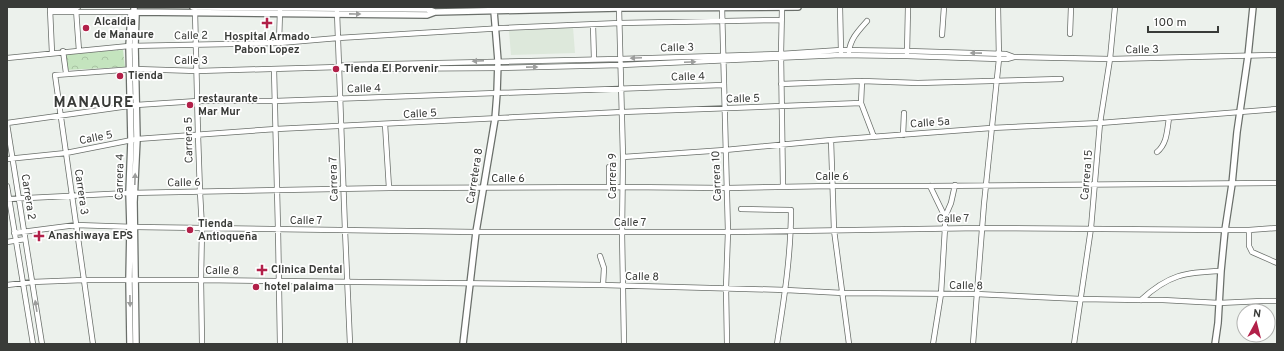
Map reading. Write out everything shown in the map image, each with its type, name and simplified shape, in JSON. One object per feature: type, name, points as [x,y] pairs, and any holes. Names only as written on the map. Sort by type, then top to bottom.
[{"type":"street","name":"Carrera 10","points":[[722,7],[728,232],[726,344]]},
{"type":"street","points":[[52,53],[50,10],[195,9],[337,11],[427,15],[435,9],[494,11],[620,8],[798,7]]},
{"type":"street","points":[[840,7],[841,53]]},
{"type":"street","points":[[907,53],[908,7]]},
{"type":"street","points":[[942,35],[944,7]]},
{"type":"street","points":[[973,344],[981,228],[999,59],[998,7]]},
{"type":"street","points":[[1070,7],[1070,34]]},
{"type":"street","name":"Carrera 15","points":[[1074,344],[1091,228],[1100,123],[1110,59],[1115,7]]},
{"type":"street","points":[[1215,344],[1221,271],[1253,7]]},
{"type":"street","name":"Carrera 9","points":[[620,8],[623,157],[622,286],[624,344]]},
{"type":"street","points":[[782,8],[781,106],[783,187]]},
{"type":"street","points":[[76,9],[79,51]]},
{"type":"street","name":"Carrera 4","points":[[130,344],[134,140],[132,45],[136,14],[134,9]]},
{"type":"street","name":"Carrera 5","points":[[195,9],[202,228],[202,344]]},
{"type":"street","points":[[279,43],[280,11]]},
{"type":"street","name":"Carrera 7","points":[[337,11],[350,344]]},
{"type":"street","name":"Carretera 8","points":[[463,344],[476,232],[495,119],[498,60],[494,11]]},
{"type":"street","name":"Calle 2","points":[[7,58],[132,45],[279,43],[496,29],[781,20]]},
{"type":"street","points":[[849,53],[850,46],[857,32],[867,22]]},
{"type":"street","points":[[592,25],[594,59]]},
{"type":"street","points":[[63,51],[66,74]]},
{"type":"street","name":"Calle 3","points":[[66,74],[133,69],[197,71],[498,60],[723,58],[841,53],[1006,54],[1014,57]]},
{"type":"street","name":"Calle 3","points":[[907,53],[999,59],[1014,57],[1110,59],[1277,55]]},
{"type":"street","name":"Calle 3","points":[[339,67],[344,69],[498,68],[621,65],[723,58]]},
{"type":"street","points":[[274,69],[280,344]]},
{"type":"street","name":"Carrera 3","points":[[66,74],[55,74],[92,344]]},
{"type":"street","points":[[781,84],[862,81],[918,83],[1061,79]]},
{"type":"street","points":[[862,81],[861,103],[874,137]]},
{"type":"street","name":"Calle 4","points":[[7,123],[133,105],[724,85]]},
{"type":"street","name":"Calle 5","points":[[10,159],[66,153],[134,140],[276,129],[622,112],[861,103]]},
{"type":"street","name":"Calle 5a","points":[[623,157],[725,150],[903,134],[1100,123],[1277,109]]},
{"type":"street","points":[[903,134],[904,113]]},
{"type":"street","points":[[1157,152],[1162,148],[1166,139],[1168,118]]},
{"type":"street","name":"Carrera 2","points":[[7,123],[10,159],[19,198],[42,344]]},
{"type":"street","points":[[385,124],[389,188]]},
{"type":"street","points":[[831,140],[834,230],[849,344]]},
{"type":"street","points":[[609,167],[609,187]]},
{"type":"street","name":"Calle 6","points":[[8,199],[132,193],[389,188],[727,188],[1277,183]]},
{"type":"street","points":[[933,344],[941,294],[945,217],[951,203],[955,185]]},
{"type":"street","name":"Carrera 2","points":[[7,186],[33,344]]},
{"type":"street","points":[[930,186],[945,217]]},
{"type":"street","points":[[741,209],[791,209],[791,230],[786,290],[777,344]]},
{"type":"street","name":"Calle 7","points":[[14,233],[76,225],[476,232],[728,232],[945,228],[1248,230],[1277,228]]},
{"type":"street","points":[[1248,230],[1249,246],[1252,252],[1277,263]]},
{"type":"street","points":[[7,242],[25,239]]},
{"type":"street","points":[[600,256],[604,268],[604,285]]},
{"type":"street","points":[[1141,300],[1163,282],[1190,273],[1221,271]]},
{"type":"street","name":"Calle 8","points":[[7,285],[32,282],[84,280],[347,281],[604,285],[843,293],[976,294],[1219,303],[1277,301]]},
{"type":"street","name":"Carrera 4","points":[[132,280],[136,344]]},
{"type":"shaded area","points":[[573,27],[575,53],[511,55],[509,31]]},
{"type":"green space","points":[[123,50],[125,67],[66,70],[65,53]]},
{"type":"place","name":"Hospital Armado Pabon Lopez","points":[[267,23]]},
{"type":"place","name":"Alcaldia de Manaure","points":[[86,28]]},
{"type":"place","name":"Tienda El Porvenir","points":[[336,69]]},
{"type":"place","name":"Tienda","points":[[120,76]]},
{"type":"place","name":"restaurante Mar Mur","points":[[190,105]]},
{"type":"place","name":"Tienda Antioqueña","points":[[190,230]]},
{"type":"place","name":"Anashiwaya EPS","points":[[39,236]]},
{"type":"place","name":"Clinica Dental","points":[[262,270]]},
{"type":"place","name":"hotel palaima","points":[[256,287]]},
{"type":"district","name":"MANAURE","points":[[94,103]]}]
